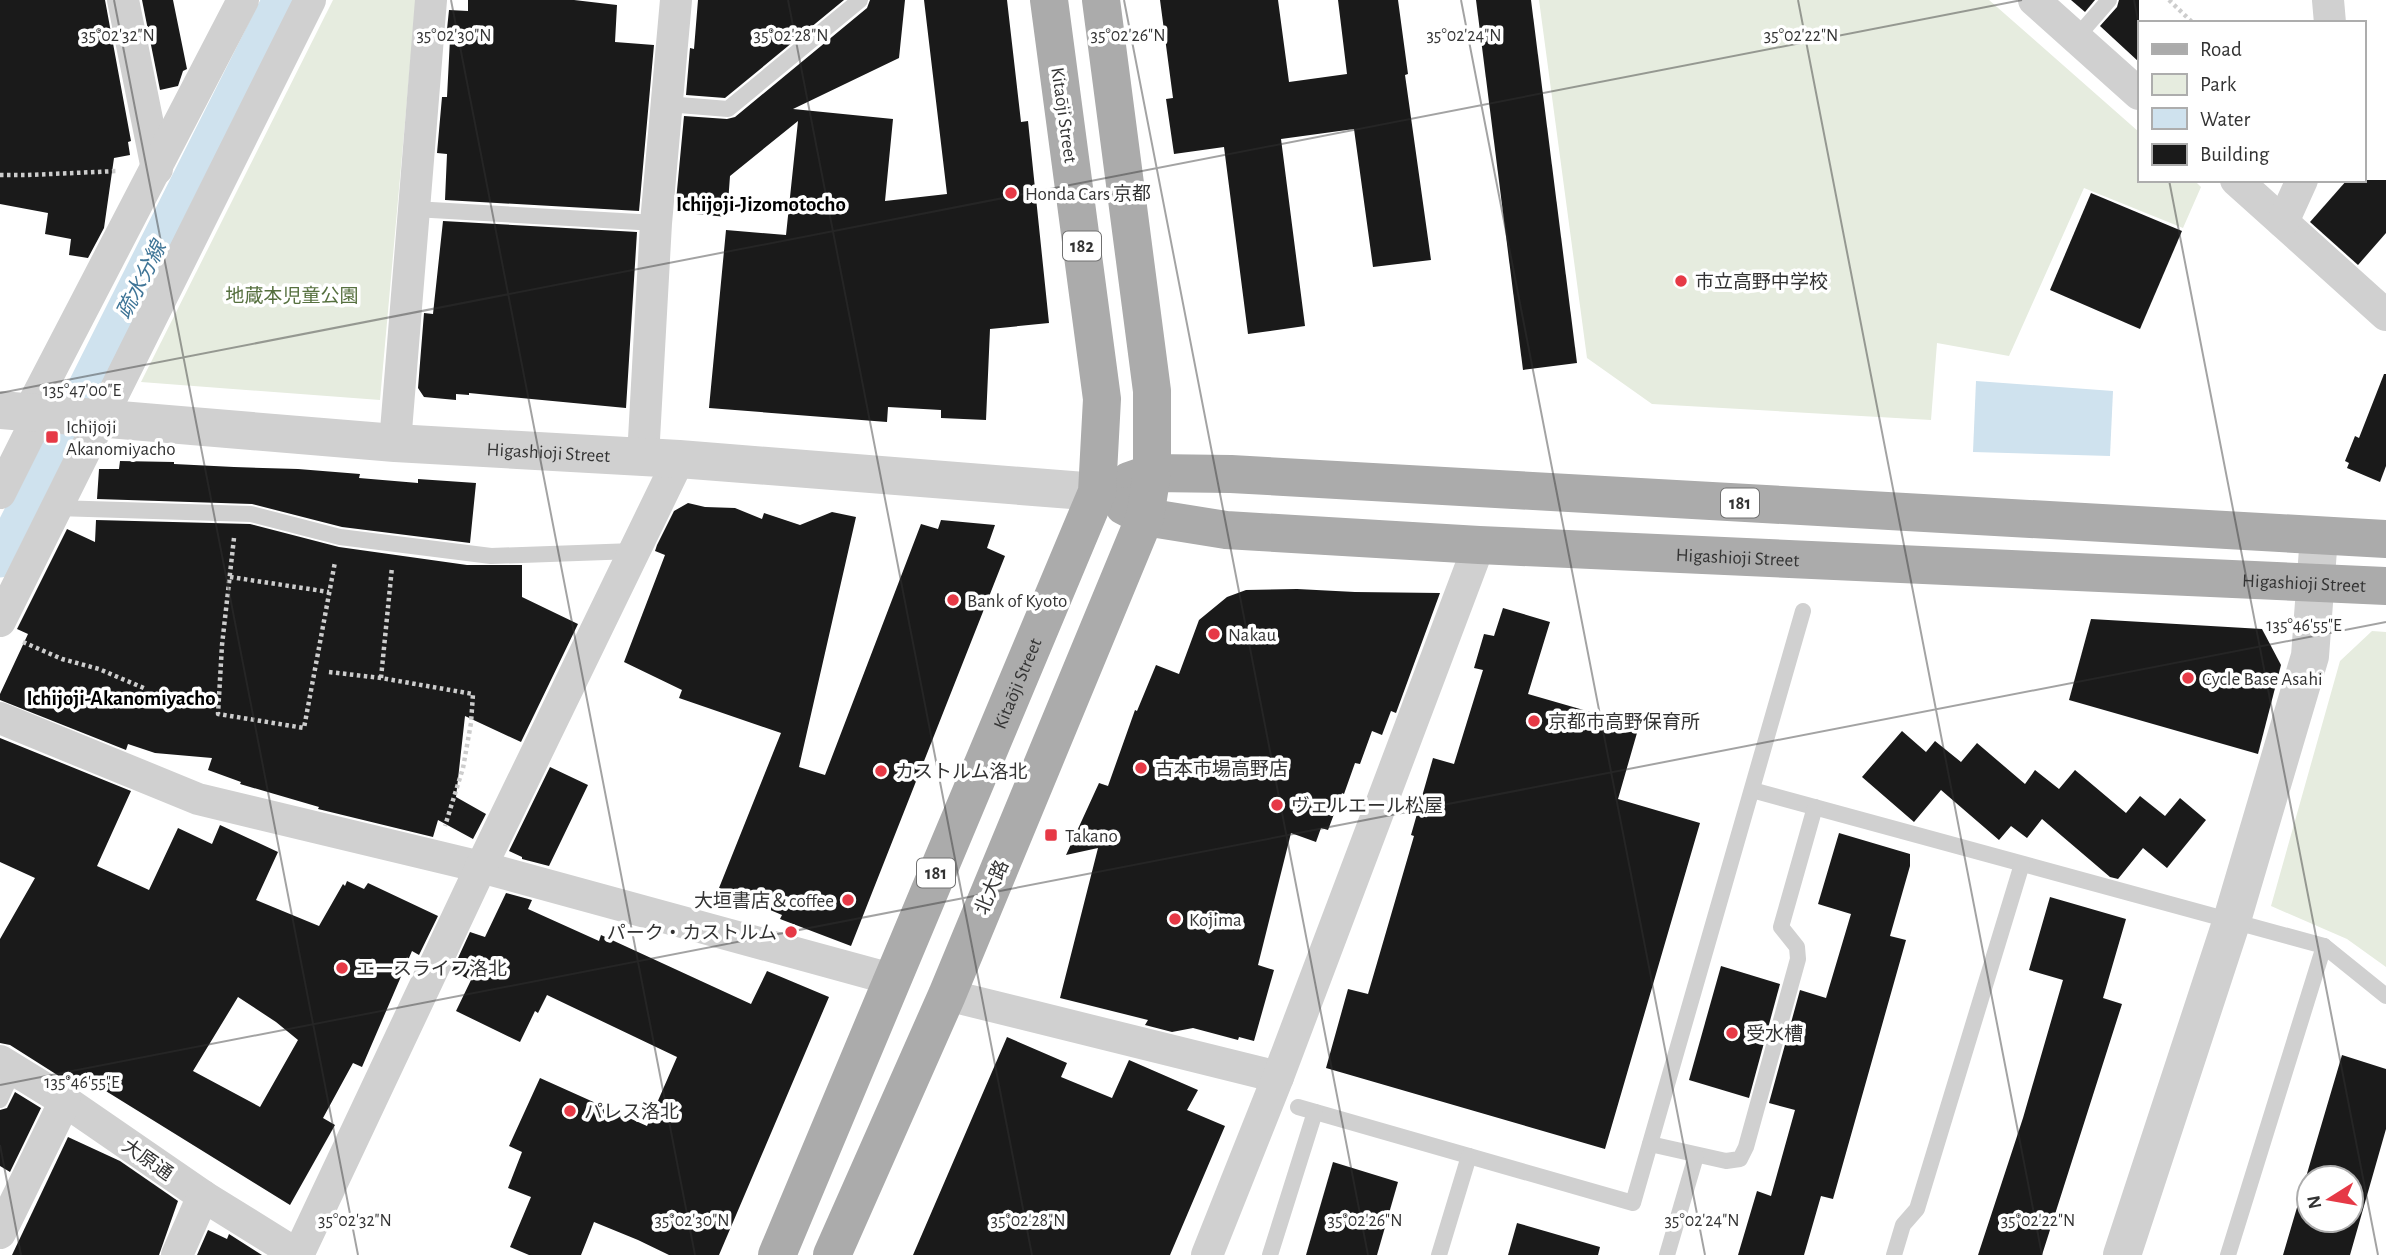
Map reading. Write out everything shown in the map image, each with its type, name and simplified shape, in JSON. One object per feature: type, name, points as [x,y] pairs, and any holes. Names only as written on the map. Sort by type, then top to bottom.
[{"type":"main road","name":"Kitaōji Street","points":[[777,1255],[1097,492],[1102,399],[1049,0]]},
{"type":"main road","points":[[1101,0],[1152,391],[1152,473],[1145,517]]},
{"type":"main road","name":"Higashioji Street","points":[[1097,492],[1152,473],[1231,474],[2386,539]]},
{"type":"main road","name":"Higashioji Street","points":[[1097,492],[1145,517],[1226,530],[1479,545],[2386,586]]},
{"type":"main road","name":"北大路","points":[[832,1255],[947,995],[1145,517]]},
{"type":"street","points":[[123,0],[157,169]]},
{"type":"street","points":[[6,629],[56,508],[50,414],[157,169],[243,0]]},
{"type":"street","points":[[0,493],[310,0]]},
{"type":"street","points":[[395,443],[431,0]]},
{"type":"street","points":[[298,1255],[634,551],[661,458],[656,223],[676,0]]},
{"type":"street","points":[[2034,0],[2138,93]]},
{"type":"street","points":[[2328,0],[2330,21]]},
{"type":"street","points":[[2238,182],[2386,315]]},
{"type":"street","points":[[2283,222],[2301,182]]},
{"type":"street","name":"Higashioji Street","points":[[50,414],[395,443],[661,458],[1097,492]]},
{"type":"street","points":[[2122,1255],[2232,920],[2310,656],[2319,536]]},
{"type":"street","points":[[1207,1255],[1278,1077],[1479,545]]},
{"type":"street","points":[[0,718],[198,799],[481,867],[891,979]]},
{"type":"street","points":[[947,995],[1278,1077]]},
{"type":"street","name":"大原通","points":[[7,1065],[65,1101],[203,1196],[298,1255]]},
{"type":"street","points":[[0,1233],[65,1101]]},
{"type":"street","points":[[177,1255],[203,1196]]},
{"type":"lane","points":[[667,104],[728,109],[860,0]]},
{"type":"lane","points":[[2076,38],[2109,0]]},
{"type":"lane","points":[[414,209],[656,223]]},
{"type":"lane","points":[[56,508],[251,514],[340,537],[491,556],[634,551]]},
{"type":"lane","points":[[1298,1107],[1633,1203],[1803,611]]},
{"type":"lane","points":[[1752,790],[2324,946],[2386,996]]},
{"type":"lane","points":[[1650,1144],[1726,1161],[1740,1159],[1746,1147],[1798,960],[1797,947],[1781,927],[1815,807]]},
{"type":"lane","points":[[1894,1255],[1903,1225],[1917,1209],[2022,864]]},
{"type":"lane","points":[[2228,1255],[2324,946]]},
{"type":"lane","points":[[0,1100],[7,1065]]},
{"type":"lane","points":[[1270,1255],[1315,1112]]},
{"type":"lane","points":[[1667,1255],[1696,1156]]},
{"type":"lane","points":[[1439,1255],[1469,1157]]},
{"type":"path","points":[[2169,0],[2191,21]]},
{"type":"path","points":[[0,174],[28,176],[157,169]]},
{"type":"path","points":[[237,514],[222,645],[218,714],[304,727],[340,537]]},
{"type":"path","points":[[381,678],[395,544]]},
{"type":"path","points":[[229,577],[329,592]]},
{"type":"path","points":[[6,629],[62,659],[99,668],[146,689]]},
{"type":"path","points":[[329,672],[473,694],[463,768],[437,857]]},
{"type":"green space","name":"地蔵本児童公園","points":[[333,0],[416,0],[380,400],[141,382]]},
{"type":"green space","points":[[1539,0],[1989,0],[2138,131],[2138,182],[2196,182],[2201,187],[2183,228],[2084,188],[2009,356],[1937,343],[1931,420],[1652,404],[1587,358]]},
{"type":"green space","points":[[2372,631],[2386,632],[2386,967],[2347,939],[2271,906],[2340,661]]},
{"type":"water","points":[[1976,381],[2113,391],[2110,456],[1973,452]]},
{"type":"building","points":[[0,0],[105,0],[131,141],[128,142],[130,155],[114,158],[104,228],[88,258],[69,255],[71,239],[45,234],[48,213],[0,204]]},
{"type":"building","points":[[142,0],[173,0],[187,69],[183,71],[178,86],[160,90]]},
{"type":"building","points":[[468,0],[574,0],[617,5],[615,42],[654,45],[639,211],[445,200],[447,154],[437,153],[442,97],[447,97],[450,39],[446,39],[449,10],[468,11]]},
{"type":"building","points":[[698,0],[844,0],[725,98],[686,95],[690,48],[694,49]]},
{"type":"building","points":[[870,0],[905,0],[899,58],[793,109],[893,119],[885,201],[947,194],[924,0],[1007,0],[1021,122],[1028,121],[1049,323],[990,329],[986,420],[941,418],[941,410],[888,407],[887,422],[709,408],[726,230],[786,235],[798,121],[730,176],[727,217],[675,212],[684,116],[727,119],[735,117],[867,8]]},
{"type":"building","points":[[1160,0],[1278,0],[1289,82],[1347,74],[1338,0],[1398,0],[1408,74],[1405,75],[1431,260],[1373,267],[1354,129],[1281,139],[1305,326],[1248,334],[1224,147],[1174,154],[1166,99],[1173,98]]},
{"type":"building","points":[[1476,0],[1531,0],[1577,363],[1523,370]]},
{"type":"building","points":[[2071,0],[2095,0],[2085,12]]},
{"type":"building","points":[[2119,0],[2139,0],[2138,61],[2100,26],[2117,7]]},
{"type":"building","points":[[2386,180],[2386,233],[2358,265],[2310,222],[2345,182]]},
{"type":"building","points":[[2091,193],[2182,231],[2140,329],[2050,290]]},
{"type":"building","points":[[443,221],[637,232],[626,408],[469,393],[456,394],[456,400],[424,397],[418,388],[424,313],[433,314]]},
{"type":"building","points":[[2384,374],[2386,466],[2380,482],[2347,468],[2349,463],[2345,461],[2355,436],[2359,438]]},
{"type":"building","points":[[120,461],[298,469],[360,474],[359,478],[418,483],[418,479],[476,483],[470,543],[342,527],[252,504],[97,499],[99,469],[119,469]]},
{"type":"building","points":[[688,503],[705,507],[735,508],[762,519],[764,513],[800,525],[832,512],[856,517],[799,767],[825,775],[921,524],[938,529],[941,520],[995,525],[987,548],[1005,556],[851,946],[780,919],[782,915],[719,888],[781,733],[679,698],[682,690],[624,662],[665,555],[655,551],[657,545],[674,511]]},
{"type":"building","points":[[96,520],[250,524],[339,547],[467,565],[522,565],[522,597],[578,624],[521,742],[465,716],[456,797],[486,814],[473,839],[438,820],[433,837],[318,809],[319,807],[240,784],[241,782],[208,770],[212,758],[155,753],[128,744],[126,750],[0,700],[0,694],[28,634],[17,629],[67,529],[95,542]]},
{"type":"building","points":[[1246,590],[1440,593],[1396,713],[1391,711],[1382,735],[1372,731],[1360,764],[1355,763],[1328,830],[1321,828],[1316,842],[1291,833],[1258,965],[1274,970],[1254,1041],[1239,1037],[1238,1040],[1193,1028],[1172,1032],[1145,1025],[1148,1020],[1060,998],[1098,848],[1066,855],[1099,783],[1108,786],[1135,710],[1137,711],[1156,665],[1179,674],[1199,620],[1227,597]]},
{"type":"building","points":[[1503,608],[1550,622],[1528,694],[1639,726],[1618,799],[1700,823],[1605,1149],[1326,1068],[1348,989],[1368,994],[1414,836],[1411,835],[1433,758],[1454,764],[1483,670],[1474,668],[1484,634],[1494,636]]},
{"type":"building","points":[[2091,619],[2262,629],[2281,665],[2258,754],[2069,700]]},
{"type":"building","points":[[1902,731],[1926,752],[1935,741],[1961,762],[1977,743],[2025,784],[2035,770],[2059,789],[2075,770],[2126,813],[2140,796],[2165,816],[2180,798],[2206,820],[2167,868],[2143,848],[2118,879],[2110,877],[2042,819],[2027,838],[2011,826],[1999,840],[1941,790],[1914,822],[1862,777]]},
{"type":"building","points":[[0,738],[131,791],[97,866],[149,890],[178,828],[212,844],[220,825],[278,852],[256,900],[319,926],[347,881],[364,889],[368,883],[438,916],[419,955],[412,951],[362,1067],[353,1063],[323,1118],[335,1125],[290,1205],[88,1080],[81,1090],[10,1045],[0,1043],[0,939],[35,878],[0,862]],"holes":[[[238,997],[298,1040],[260,1107],[193,1071]]]},
{"type":"building","points":[[550,767],[588,785],[549,866],[522,859],[509,851]]},
{"type":"building","points":[[1839,833],[1910,854],[1910,866],[1890,936],[1906,940],[1833,1199],[1821,1196],[1804,1255],[1738,1255],[1757,1191],[1771,1196],[1795,1110],[1769,1103],[1800,990],[1826,998],[1851,914],[1818,904]]},
{"type":"building","name":"パレス洛北","points":[[506,893],[532,900],[528,909],[599,941],[601,935],[751,1004],[767,971],[829,997],[719,1255],[669,1255],[594,1222],[581,1255],[529,1255],[510,1247],[531,1197],[508,1188],[522,1152],[509,1146],[540,1078],[647,1126],[677,1057],[547,995],[538,1013],[535,1011],[520,1042],[456,1011],[471,980],[452,971],[470,932],[485,937]]},
{"type":"building","points":[[2050,897],[2126,919],[2103,998],[2122,1004],[2042,1255],[1978,1255],[2023,1118],[2063,980],[2029,970]]},
{"type":"building","name":"受水槽","points":[[1721,966],[1780,984],[1749,1098],[1689,1080]]},
{"type":"building","points":[[1007,1037],[1067,1063],[1061,1077],[1112,1098],[1129,1060],[1198,1090],[1187,1110],[1225,1126],[1170,1255],[913,1255]]},
{"type":"building","points":[[2342,1055],[2386,1069],[2386,1129],[2365,1202],[2365,1164],[2310,1164]]},
{"type":"building","points":[[15,1092],[41,1108],[10,1172],[0,1166],[0,1110],[7,1108]]},
{"type":"building","points":[[68,1137],[120,1161],[178,1201],[159,1255],[12,1255]]},
{"type":"building","points":[[1333,1162],[1398,1182],[1377,1255],[1306,1255]]},
{"type":"building","points":[[2295,1214],[2295,1234],[2356,1234],[2350,1255],[2283,1255]]},
{"type":"building","points":[[1517,1223],[1600,1247],[1598,1255],[1508,1255]]},
{"type":"building","points":[[208,1230],[227,1239],[229,1234],[262,1255],[197,1255]]},
{"type":"waterway","name":"疏水分線","points":[[0,559],[281,0]]},
{"type":"place","name":"Honda Cars 京都","points":[[1011,193]]},
{"type":"place","name":"市立高野中学校","points":[[1681,281]]},
{"type":"place","name":"Ichijoji Akanomiyacho","points":[[52,437]]},
{"type":"place","name":"Bank of Kyoto","points":[[953,600]]},
{"type":"place","name":"Nakau","points":[[1214,634]]},
{"type":"place","name":"Cycle Base Asahi","points":[[2188,678]]},
{"type":"place","name":"京都市高野保育所","points":[[1534,721]]},
{"type":"place","name":"古本市場高野店","points":[[1141,768]]},
{"type":"place","name":"カストルム洛北","points":[[881,771]]},
{"type":"place","name":"ヴェルエール松屋","points":[[1277,805]]},
{"type":"place","name":"Takano","points":[[1051,835]]},
{"type":"place","name":"大垣書店＆coffee","points":[[848,900]]},
{"type":"place","name":"Kojima","points":[[1175,919]]},
{"type":"place","name":"パーク・カストルム","points":[[791,932]]},
{"type":"place","name":"エースライフ洛北","points":[[342,968]]},
{"type":"place","name":"受水槽","points":[[1732,1033]]},
{"type":"place","name":"パレス洛北","points":[[570,1111]]},
{"type":"district","name":"Ichijoji-Jizomotocho","points":[[761,204]]},
{"type":"district","name":"Ichijoji-Akanomiyacho","points":[[121,698]]}]
